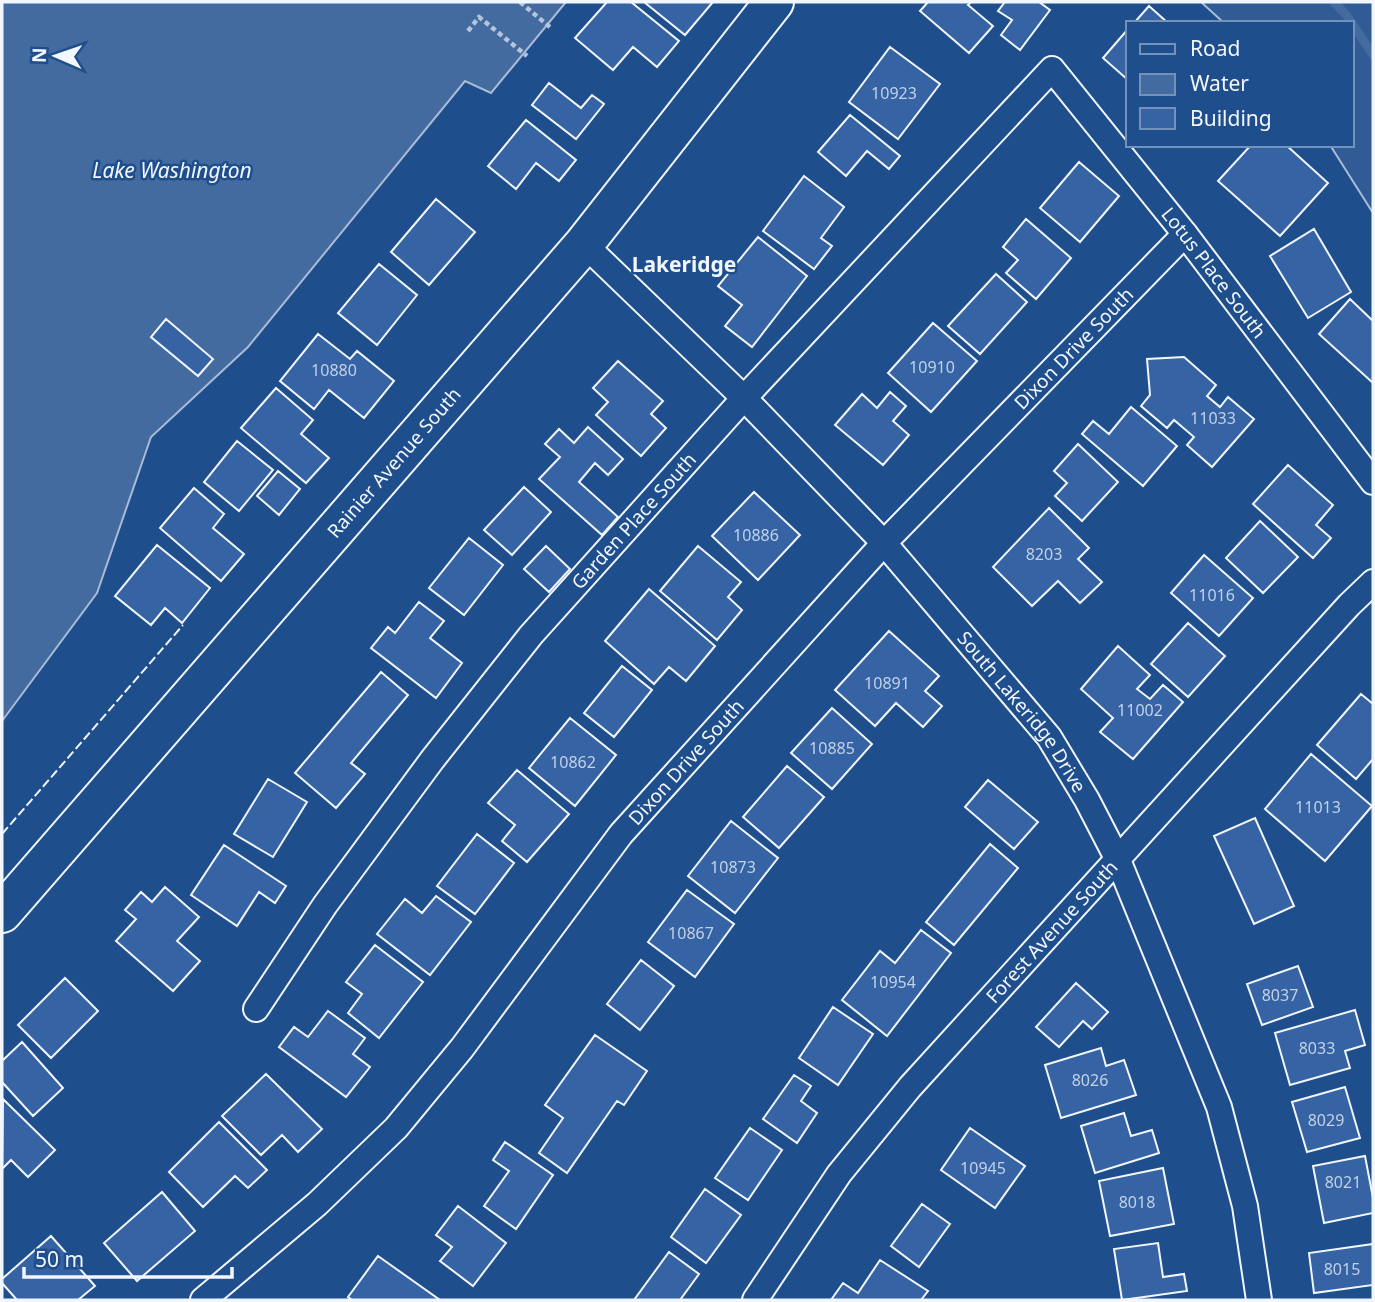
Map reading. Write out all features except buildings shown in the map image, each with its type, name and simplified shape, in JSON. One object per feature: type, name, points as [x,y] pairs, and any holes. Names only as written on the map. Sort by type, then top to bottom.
[{"type":"main road","name":"Rainier Avenue South","points":[[2,914],[584,244],[774,2]]},
{"type":"street","name":"Lotus Place South","points":[[1052,69],[1185,234],[1373,482]]},
{"type":"street","name":"Garden Place South","points":[[256,1009],[325,905],[432,760],[531,635],[744,398],[1052,69]]},
{"type":"street","name":"Dixon Drive South","points":[[203,1300],[317,1204],[396,1128],[462,1048],[621,834],[884,542],[1185,234]]},
{"type":"street","name":"South Lakeridge Drive","points":[[584,244],[744,398],[884,542],[1049,737],[1087,800],[1118,860],[1219,1107],[1245,1206],[1259,1300]]},
{"type":"street","name":"Forest Avenue South","points":[[755,1300],[839,1174],[910,1087],[1349,605],[1373,582]]},
{"type":"path","points":[[520,2],[551,28]]},
{"type":"path","points":[[468,31],[480,17],[527,56]]},
{"type":"shaded area","points":[[1201,2],[1373,2],[1373,213],[1331,147],[1354,147],[1354,21],[1222,21]]},
{"type":"water","name":"Lake Washington","points":[[2,2],[566,2],[491,93],[465,81],[248,347],[151,437],[97,593],[2,721]]},
{"type":"waterway","points":[[1334,2],[1350,21]]},
{"type":"waterway","points":[[1354,26],[1373,55]]},
{"type":"fence","points":[[2,834],[183,625]]},
{"type":"district","name":"Lakeridge","points":[[684,265]]}]
